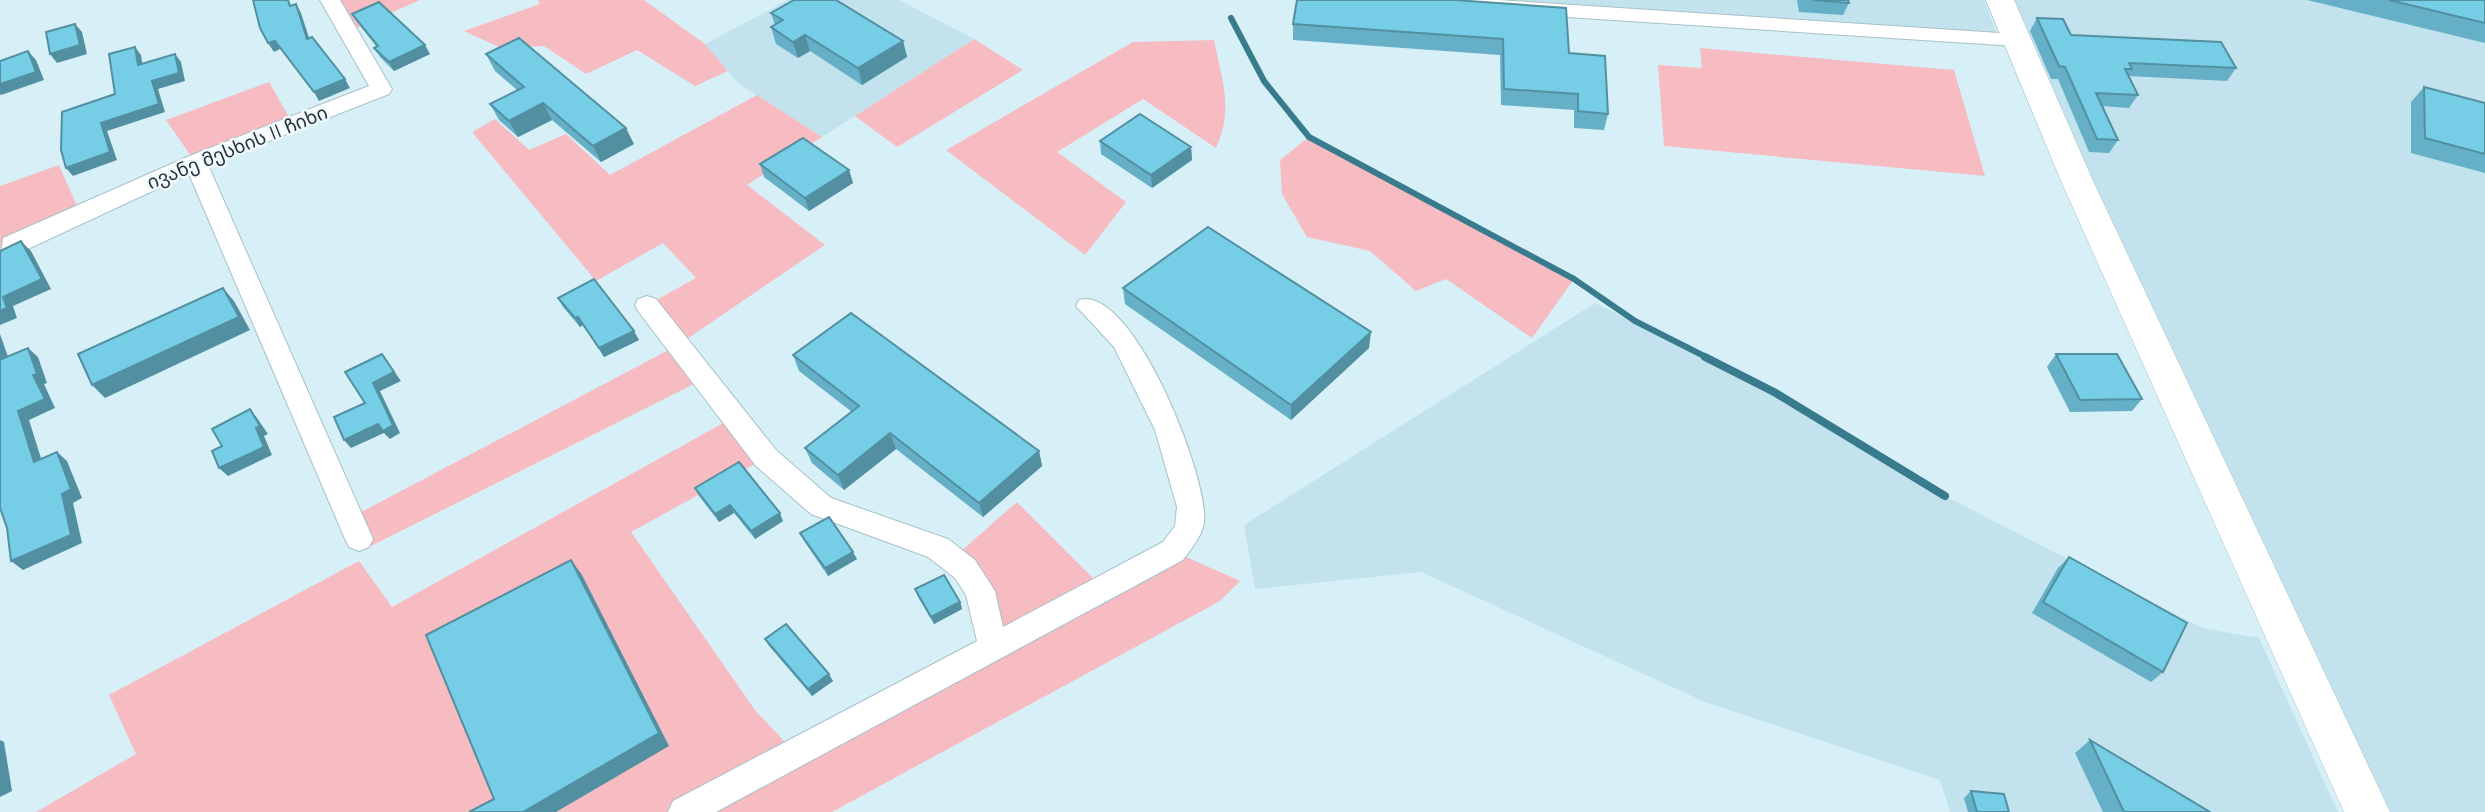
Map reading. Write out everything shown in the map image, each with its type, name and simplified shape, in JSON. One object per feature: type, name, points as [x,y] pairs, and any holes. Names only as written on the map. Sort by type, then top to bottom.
[{"type":"street","name":"ივანე მესხის II ჩიხი","points":[[0,253],[11,244],[195,162],[382,89],[330,0]]},
{"type":"street","points":[[1463,0],[1504,7],[2015,40]]},
{"type":"street","points":[[2000,0],[2077,181],[2095,215],[2367,812]]},
{"type":"street","points":[[195,162],[359,539]]},
{"type":"street","points":[[647,306],[766,458],[821,506],[939,548],[965,569],[980,591],[993,647]]},
{"type":"street","points":[[684,812],[1173,551],[1191,524],[1188,495],[1177,454],[1150,384],[1121,338],[1088,306]]},
{"type":"shaded area","points":[[339,0],[420,0],[348,32]]},
{"type":"shaded area","points":[[538,0],[644,0],[705,44],[728,71],[695,86],[637,50],[586,74],[544,46],[501,48],[464,31],[540,4]]},
{"type":"shaded area","points":[[788,0],[899,0],[974,39],[822,137],[739,84],[705,44]]},
{"type":"shaded area","points":[[1518,0],[1984,0],[1997,34],[1549,5]]},
{"type":"shaded area","points":[[2006,0],[2485,0],[2485,812],[2389,812]]},
{"type":"shaded area","points":[[974,39],[1023,70],[897,147],[855,116]]},
{"type":"shaded area","points":[[1214,40],[1225,94],[1224,120],[1216,148],[1143,99],[1057,152],[1126,202],[1085,255],[946,150],[1133,42]]},
{"type":"shaded area","points":[[1700,48],[1954,70],[1985,176],[1664,146],[1658,65],[1702,68]]},
{"type":"shaded area","points":[[269,82],[293,124],[195,162],[166,120]]},
{"type":"shaded area","points":[[757,95],[822,137],[747,185],[825,245],[678,345],[647,305],[696,278],[663,243],[596,281],[472,132],[495,119],[529,150],[566,134],[610,175]]},
{"type":"shaded area","points":[[1309,137],[1574,279],[1532,338],[1446,279],[1416,291],[1370,251],[1307,237],[1282,194],[1280,160]]},
{"type":"shaded area","points":[[59,165],[80,213],[0,253],[0,186]]},
{"type":"shaded area","points":[[1595,303],[1774,392],[1945,496],[2202,628],[2259,638],[2338,812],[1950,812],[1940,780],[1705,702],[1421,572],[1255,589],[1244,525]]},
{"type":"shaded area","points":[[678,345],[704,379],[363,550],[350,518]]},
{"type":"shaded area","points":[[734,417],[766,458],[631,532],[755,710],[795,753],[993,647],[952,559],[1017,502],[1103,588],[1173,551],[1240,581],[1220,601],[832,812],[36,812],[136,754],[109,695],[359,561],[392,607]]},
{"type":"building","points":[[253,0],[288,0],[290,6],[296,4],[307,39],[312,37],[345,79],[314,92],[275,41],[268,43],[260,28]]},
{"type":"building","points":[[794,0],[836,0],[903,41],[858,68],[805,35],[793,42],[771,27],[783,20],[771,13]]},
{"type":"building","points":[[1297,0],[1455,0],[1566,8],[1569,53],[1605,56],[1608,114],[1578,111],[1578,94],[1504,89],[1503,39],[1293,24]]},
{"type":"building","points":[[1813,0],[1848,0],[1849,3]]},
{"type":"building","points":[[2389,0],[2485,0],[2485,23]]},
{"type":"building","points":[[379,2],[425,45],[389,62],[374,48],[378,46],[352,14]]},
{"type":"building","points":[[2037,18],[2063,19],[2071,35],[2221,42],[2236,68],[2129,63],[2132,69],[2125,69],[2138,95],[2096,93],[2118,140],[2097,139],[2065,67],[2059,66]]},
{"type":"building","points":[[75,24],[80,45],[50,54],[46,32]]},
{"type":"building","points":[[519,38],[626,128],[593,146],[543,103],[509,121],[490,104],[524,87],[486,54]]},
{"type":"building","points":[[135,47],[138,65],[175,54],[179,73],[152,81],[159,104],[101,123],[110,152],[66,168],[61,150],[62,112],[115,94],[109,54]]},
{"type":"building","points":[[28,51],[36,72],[0,84],[0,61]]},
{"type":"building","points":[[2424,87],[2485,103],[2485,154],[2425,138]]},
{"type":"building","points":[[1140,114],[1191,147],[1151,175],[1100,141]]},
{"type":"building","points":[[803,138],[849,170],[805,198],[760,164]]},
{"type":"building","points":[[1208,227],[1371,332],[1291,405],[1123,288]]},
{"type":"building","points":[[21,241],[42,279],[3,297],[7,308],[0,311],[0,251]]},
{"type":"building","points":[[594,279],[634,331],[599,348],[578,317],[575,318],[558,298]]},
{"type":"building","points":[[223,288],[239,317],[92,385],[78,354]]},
{"type":"building","points":[[851,313],[1039,451],[979,503],[890,433],[838,475],[805,448],[859,406],[793,355]]},
{"type":"building","points":[[28,348],[37,374],[33,375],[45,399],[18,411],[34,462],[57,452],[71,489],[62,494],[71,535],[11,561],[7,528],[0,508],[0,354],[2,359]]},
{"type":"building","points":[[382,354],[394,372],[373,383],[393,425],[383,431],[378,424],[344,440],[334,417],[365,403],[345,372]]},
{"type":"building","points":[[2056,354],[2117,354],[2142,399],[2080,400]]},
{"type":"building","points":[[250,409],[260,426],[256,428],[264,447],[219,468],[212,451],[222,446],[212,429]]},
{"type":"building","points":[[739,462],[780,513],[751,531],[730,505],[715,514],[695,488]]},
{"type":"building","points":[[829,517],[853,552],[825,568],[800,533]]},
{"type":"building","points":[[2069,557],[2187,623],[2163,672],[2043,602]]},
{"type":"building","points":[[571,560],[659,733],[523,812],[469,812],[494,799],[426,635]]},
{"type":"building","points":[[944,575],[960,602],[931,617],[915,589]]},
{"type":"building","points":[[786,624],[829,674],[808,689],[765,639]]},
{"type":"building","points":[[2090,740],[2210,812],[2124,812]]},
{"type":"building","points":[[1971,791],[2004,794],[2009,812],[1977,812]]},
{"type":"waterway","points":[[1231,18],[1264,81],[1309,137],[1574,279],[1635,321],[1708,358]]},
{"type":"waterway","points":[[1705,357],[1774,392],[1945,496]]}]
